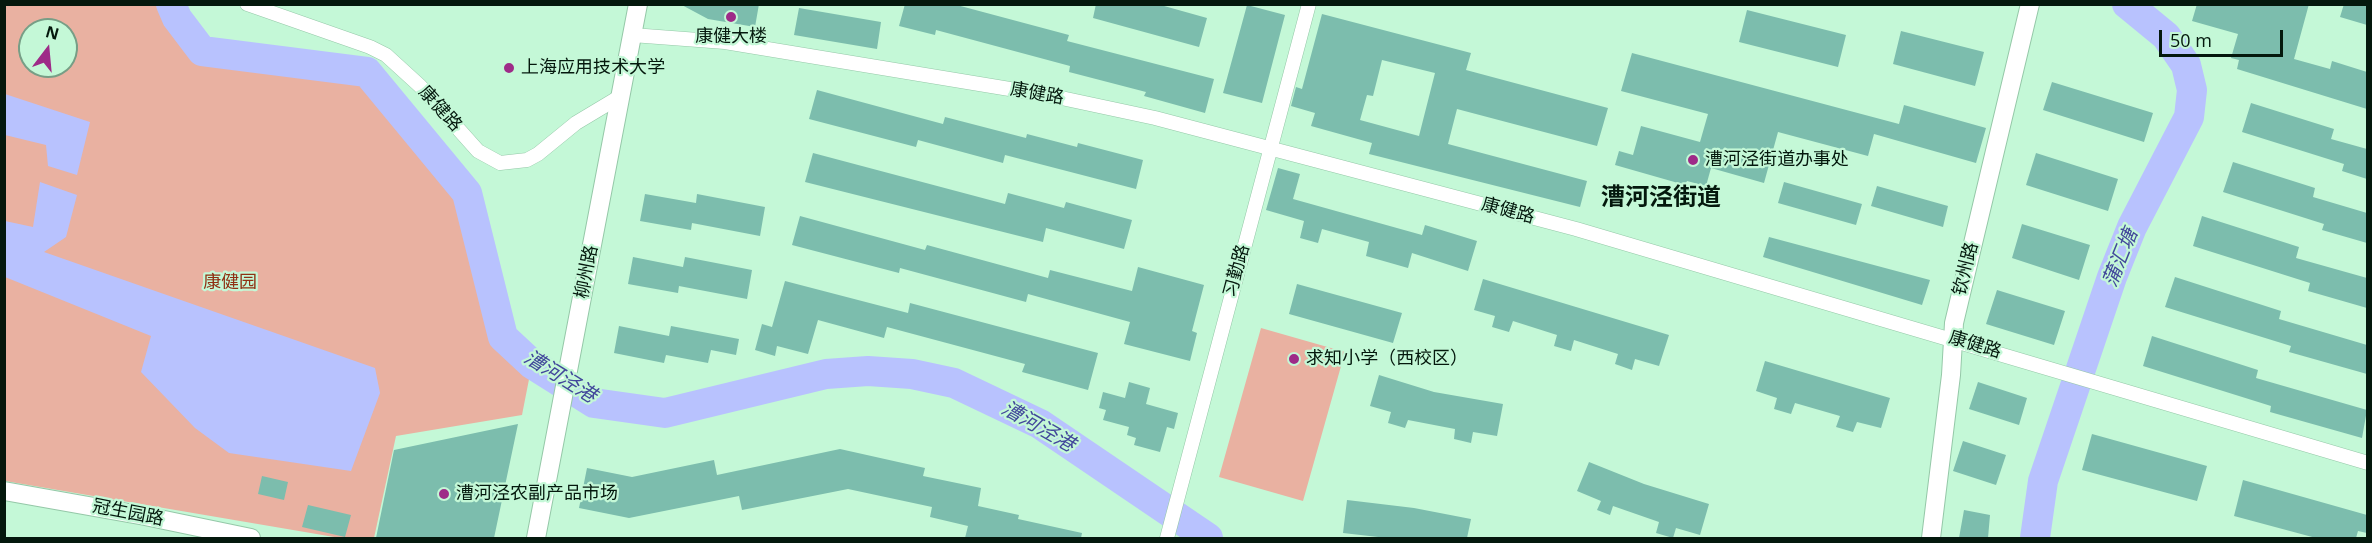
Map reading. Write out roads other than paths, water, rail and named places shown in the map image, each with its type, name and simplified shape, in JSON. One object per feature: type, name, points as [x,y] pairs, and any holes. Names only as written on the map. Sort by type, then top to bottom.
[{"type":"street","name":"康健路","points":[[247,4],[386,55],[420,86],[477,151],[500,163],[527,160],[538,154],[576,123],[621,96]]},
{"type":"street","name":"柳州路","points":[[536,538],[638,4]]},
{"type":"street","name":"习勤路","points":[[1167,538],[1269,147],[1309,4]]},
{"type":"street","name":"钦州路","points":[[1931,538],[1957,306],[2030,4]]},
{"type":"street","name":"康健路","points":[[632,35],[725,42],[1052,96],[1155,118],[1587,232],[2367,463]]},
{"type":"street","name":"冠生园路","points":[[4,492],[135,514],[251,538]]},
{"type":"water","points":[[5,94],[90,122],[77,175],[48,166],[46,145],[5,135]]},
{"type":"water","points":[[40,182],[77,195],[66,237],[44,252],[375,368],[380,393],[351,471],[229,453],[195,428],[141,372],[151,336],[5,277],[5,221],[33,227]]},
{"type":"waterway","name":"漕河泾港","points":[[171,4],[177,18],[202,51],[367,72],[467,193],[503,337],[532,364],[594,403],[665,413],[826,374],[868,371],[912,374],[954,383],[1040,424],[1208,538]]},
{"type":"waterway","name":"蒲汇塘","points":[[2035,538],[2043,481],[2112,277],[2132,227],[2189,117],[2192,90],[2186,65],[2166,36],[2127,4]]},
{"type":"place","name":"康健大楼","points":[[731,17]]},
{"type":"place","name":"上海应用技术大学","points":[[509,68]]},
{"type":"place","name":"漕河泾街道办事处","points":[[1693,160]]},
{"type":"place","name":"求知小学（西校区）","points":[[1294,359]]},
{"type":"place","name":"漕河泾农副产品市场","points":[[444,494]]},
{"type":"district","name":"漕河泾街道","points":[[1661,198]]},
{"type":"park label","name":"康健园","points":[[230,283]]}]
